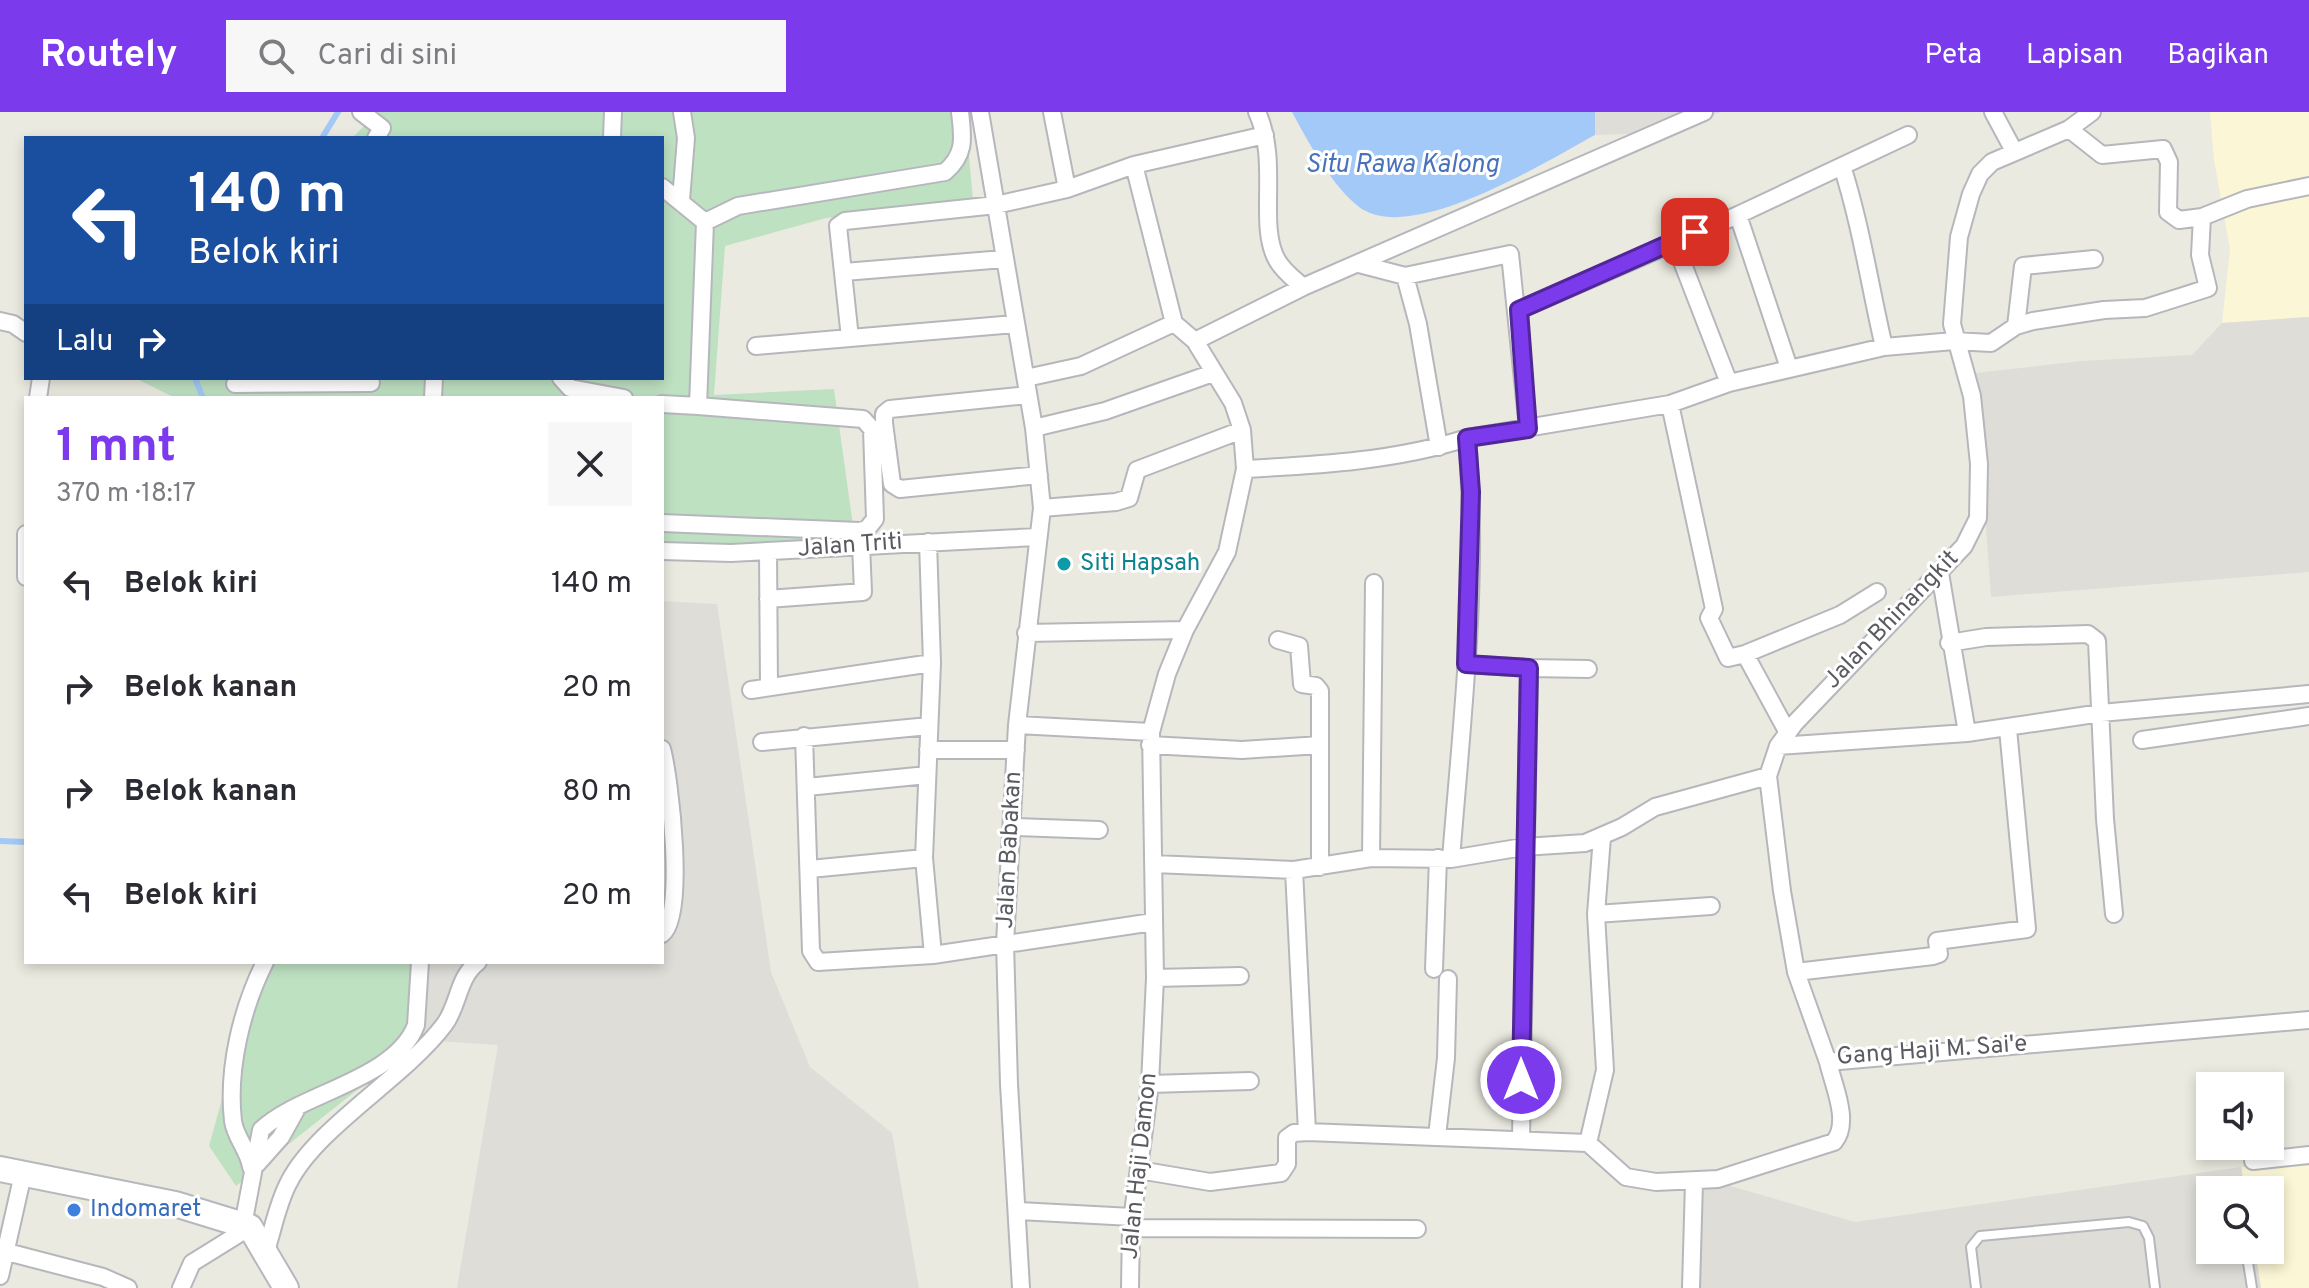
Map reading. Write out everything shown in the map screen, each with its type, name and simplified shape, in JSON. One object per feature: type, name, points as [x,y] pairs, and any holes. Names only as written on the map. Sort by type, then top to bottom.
[{"type":"main road","points":[[12,1172],[175,1204],[242,1225],[266,1251],[286,1288]]},
{"type":"street","points":[[361,112],[382,128],[377,136]]},
{"type":"street","points":[[612,136],[613,112]]},
{"type":"street","points":[[681,200],[686,138],[682,112]]},
{"type":"street","points":[[705,222],[738,206],[945,172],[958,161],[964,145],[960,112]]},
{"type":"street","name":"Jalan Babakan","points":[[980,112],[1034,428],[1042,508],[1017,725],[1005,943],[1009,1084],[1019,1211],[1021,1288]]},
{"type":"street","points":[[1052,112],[1067,189]]},
{"type":"street","points":[[1257,112],[1269,148],[1271,243],[1283,269],[1303,287]]},
{"type":"street","points":[[1195,341],[1303,287],[1704,112]]},
{"type":"street","points":[[1993,112],[2014,151]]},
{"type":"street","name":"Jalan Bhinangkit","points":[[1783,740],[1867,645],[1964,546],[1978,518],[1979,464],[1972,396],[1954,341],[1952,324],[1959,237],[1971,194],[1980,174],[1992,162],[2069,129],[2092,112]]},
{"type":"street","points":[[2069,129],[2102,155],[2163,149],[2169,162],[2168,212],[2179,220],[2202,217],[2247,199],[2309,186]]},
{"type":"street","points":[[850,338],[840,223],[996,205],[1067,189],[1134,165],[1265,135]]},
{"type":"street","points":[[1519,310],[1738,215],[1908,135]]},
{"type":"street","points":[[1134,165],[1174,323],[1195,341],[1233,403],[1242,430],[1245,469],[1227,552],[1185,630],[1167,674],[1150,739],[1155,978],[1240,976]]},
{"type":"street","points":[[1842,166],[1856,209],[1863,259],[1884,347]]},
{"type":"street","points":[[664,188],[705,222],[698,406]]},
{"type":"street","points":[[664,206],[681,200]]},
{"type":"street","points":[[1738,215],[1789,368]]},
{"type":"street","points":[[1245,469],[1356,460],[1439,447],[1467,438],[1670,404],[1729,383],[1884,347],[1954,341],[1991,343],[2016,326],[2104,310],[2145,308],[2207,290],[2200,250],[2202,217]]},
{"type":"street","points":[[1674,241],[1729,383]]},
{"type":"street","points":[[1359,264],[1405,276],[1510,254],[1519,310],[1528,429]]},
{"type":"street","points":[[844,272],[1004,259]]},
{"type":"street","points":[[2016,326],[2023,266],[2094,259]]},
{"type":"street","points":[[1405,276],[1418,324],[1439,447]]},
{"type":"street","points":[[0,321],[13,324],[24,332]]},
{"type":"street","points":[[1026,378],[1091,362],[1174,323]]},
{"type":"street","points":[[756,346],[1015,324]]},
{"type":"street","points":[[1034,428],[1105,411],[1213,373]]},
{"type":"street","points":[[563,380],[570,388],[613,396]]},
{"type":"street","points":[[234,387],[371,386]]},
{"type":"street","points":[[1028,395],[890,409],[884,414],[884,423],[892,484],[900,489],[1039,475]]},
{"type":"street","points":[[664,404],[863,419],[872,429],[875,519],[867,529],[859,531],[664,523]]},
{"type":"street","points":[[1670,404],[1714,609],[1709,618],[1728,658],[1840,615],[1877,592]]},
{"type":"street","points":[[1042,508],[1116,502],[1129,498],[1137,470],[1242,430]]},
{"type":"street","points":[[1434,969],[1466,664],[1471,492],[1467,438]]},
{"type":"street","name":"Jalan Triti","points":[[664,551],[768,552],[861,544],[1037,537]]},
{"type":"street","points":[[928,542],[932,663],[924,858],[933,955]]},
{"type":"street","points":[[768,599],[863,592],[861,544]]},
{"type":"street","points":[[768,552],[769,687]]},
{"type":"street","points":[[1940,573],[1949,643],[1967,733]]},
{"type":"street","points":[[1371,858],[1374,583]]},
{"type":"street","points":[[1026,633],[1185,630]]},
{"type":"street","points":[[1949,643],[1986,637],[2093,636],[2099,645],[2105,819],[2114,914]]},
{"type":"street","points":[[1278,640],[1299,646],[1300,682],[1320,691],[1320,867]]},
{"type":"street","points":[[1745,654],[1783,740],[1967,733],[2101,713],[2309,694]]},
{"type":"street","points":[[751,690],[932,663]]},
{"type":"street","points":[[1466,664],[1588,669]]},
{"type":"street","points":[[1521,1139],[1523,847],[1529,668]]},
{"type":"street","points":[[2142,740],[2309,716]]},
{"type":"street","points":[[1017,725],[1242,750],[1320,745]]},
{"type":"street","points":[[762,742],[929,726]]},
{"type":"street","points":[[1796,972],[1933,956],[1939,954],[1937,941],[2027,929],[2008,729]]},
{"type":"street","points":[[804,736],[811,951],[818,962],[933,955],[1153,922]]},
{"type":"street","name":"Gang Haji M. Sai'e","points":[[1783,740],[1768,776],[1796,972],[1828,1062],[2309,1020]]},
{"type":"street","points":[[928,750],[1016,750]]},
{"type":"street","points":[[664,763],[671,810],[674,889],[672,916],[664,930]]},
{"type":"street","points":[[807,787],[927,775]]},
{"type":"street","points":[[1154,864],[1294,870],[1371,858],[1444,859],[1523,847],[1585,843],[1602,837],[1655,807],[1768,776]]},
{"type":"street","points":[[1013,827],[1099,830]]},
{"type":"street","points":[[1588,1143],[1605,1070],[1596,914],[1602,837]]},
{"type":"street","points":[[810,869],[924,858]]},
{"type":"street","points":[[1294,870],[1307,1132]]},
{"type":"street","points":[[1596,914],[1711,906]]},
{"type":"street","points":[[242,1225],[251,1163],[234,1124],[232,1090],[241,1021],[264,964]]},
{"type":"street","points":[[181,1288],[192,1263],[242,1225],[257,1164],[261,1130],[282,1113],[296,1110],[393,1056],[412,1035],[420,964]]},
{"type":"street","points":[[266,1251],[289,1181],[313,1149],[392,1079],[446,1023],[468,970],[476,964]]},
{"type":"street","name":"Jalan Haji Damon","points":[[1130,1288],[1131,1222],[1150,1084],[1155,978]]},
{"type":"street","points":[[1437,1136],[1446,1058],[1448,979]]},
{"type":"street","points":[[1139,1170],[1210,1182],[1281,1173],[1287,1164],[1287,1138],[1294,1133],[1307,1132],[1588,1143],[1626,1177],[1656,1182],[1694,1182],[1762,1168],[1834,1142],[1839,1136],[1841,1119],[1828,1062]]},
{"type":"street","points":[[1150,1084],[1250,1081]]},
{"type":"street","points":[[2253,1161],[2309,1155]]},
{"type":"street","points":[[0,1276],[7,1252],[12,1172]]},
{"type":"street","points":[[1691,1288],[1694,1182]]},
{"type":"street","points":[[1019,1211],[1131,1222],[1417,1229]]},
{"type":"street","points":[[7,1252],[119,1286]]},
{"type":"lane","points":[[1976,1288],[1971,1247],[1980,1236],[2129,1222],[2143,1226],[2149,1238],[2155,1288]]},
{"type":"lane","points":[[2248,1264],[2252,1288]]},
{"type":"shaded area","points":[[1595,112],[1722,112],[1659,133],[1595,135]]},
{"type":"shaded area","points":[[2210,112],[2309,112],[2309,317],[2222,323],[2230,249],[2214,160]]},
{"type":"shaded area","points":[[2309,317],[2309,572],[1991,597],[1975,373],[2082,361],[2192,355],[2222,323]]},
{"type":"shaded area","points":[[664,601],[717,604],[771,972],[810,1067],[892,1133],[919,1288],[457,1288],[498,1045],[420,1040],[423,964],[664,964]]},
{"type":"shaded area","points":[[2309,1166],[2309,1288],[2261,1288],[2257,1264],[2284,1264],[2284,1176],[2243,1176],[2241,1167]]},
{"type":"shaded area","points":[[2241,1167],[2243,1176],[2196,1176],[2196,1264],[2257,1264],[2261,1288],[1684,1288],[1698,1189],[1727,1185],[1855,1222]]},
{"type":"green space","points":[[378,112],[965,112],[973,201],[826,218],[725,246],[714,395],[834,389],[856,547],[703,562],[664,558],[664,396],[171,396],[139,380],[664,380],[664,136],[354,136]]},
{"type":"green space","points":[[269,964],[423,964],[420,1040],[236,1186],[209,1146],[245,1016]]},
{"type":"water","name":"Situ Rawa Kalong","points":[[1292,112],[1595,112],[1595,135],[1478,196],[1411,216],[1382,216],[1359,207],[1339,188]]},
{"type":"waterway","points":[[323,136],[338,112]]},
{"type":"waterway","points":[[196,380],[202,396]]},
{"type":"waterway","points":[[0,841],[24,842]]},
{"type":"place","name":"Siti Hapsah","points":[[1064,564]]},
{"type":"place","name":"Indomaret","points":[[74,1210]]},
{"type":"route","points":[[1521,1080],[1523,847],[1529,668],[1466,664],[1471,492],[1467,438],[1528,429],[1519,310],[1695,232]]}]
